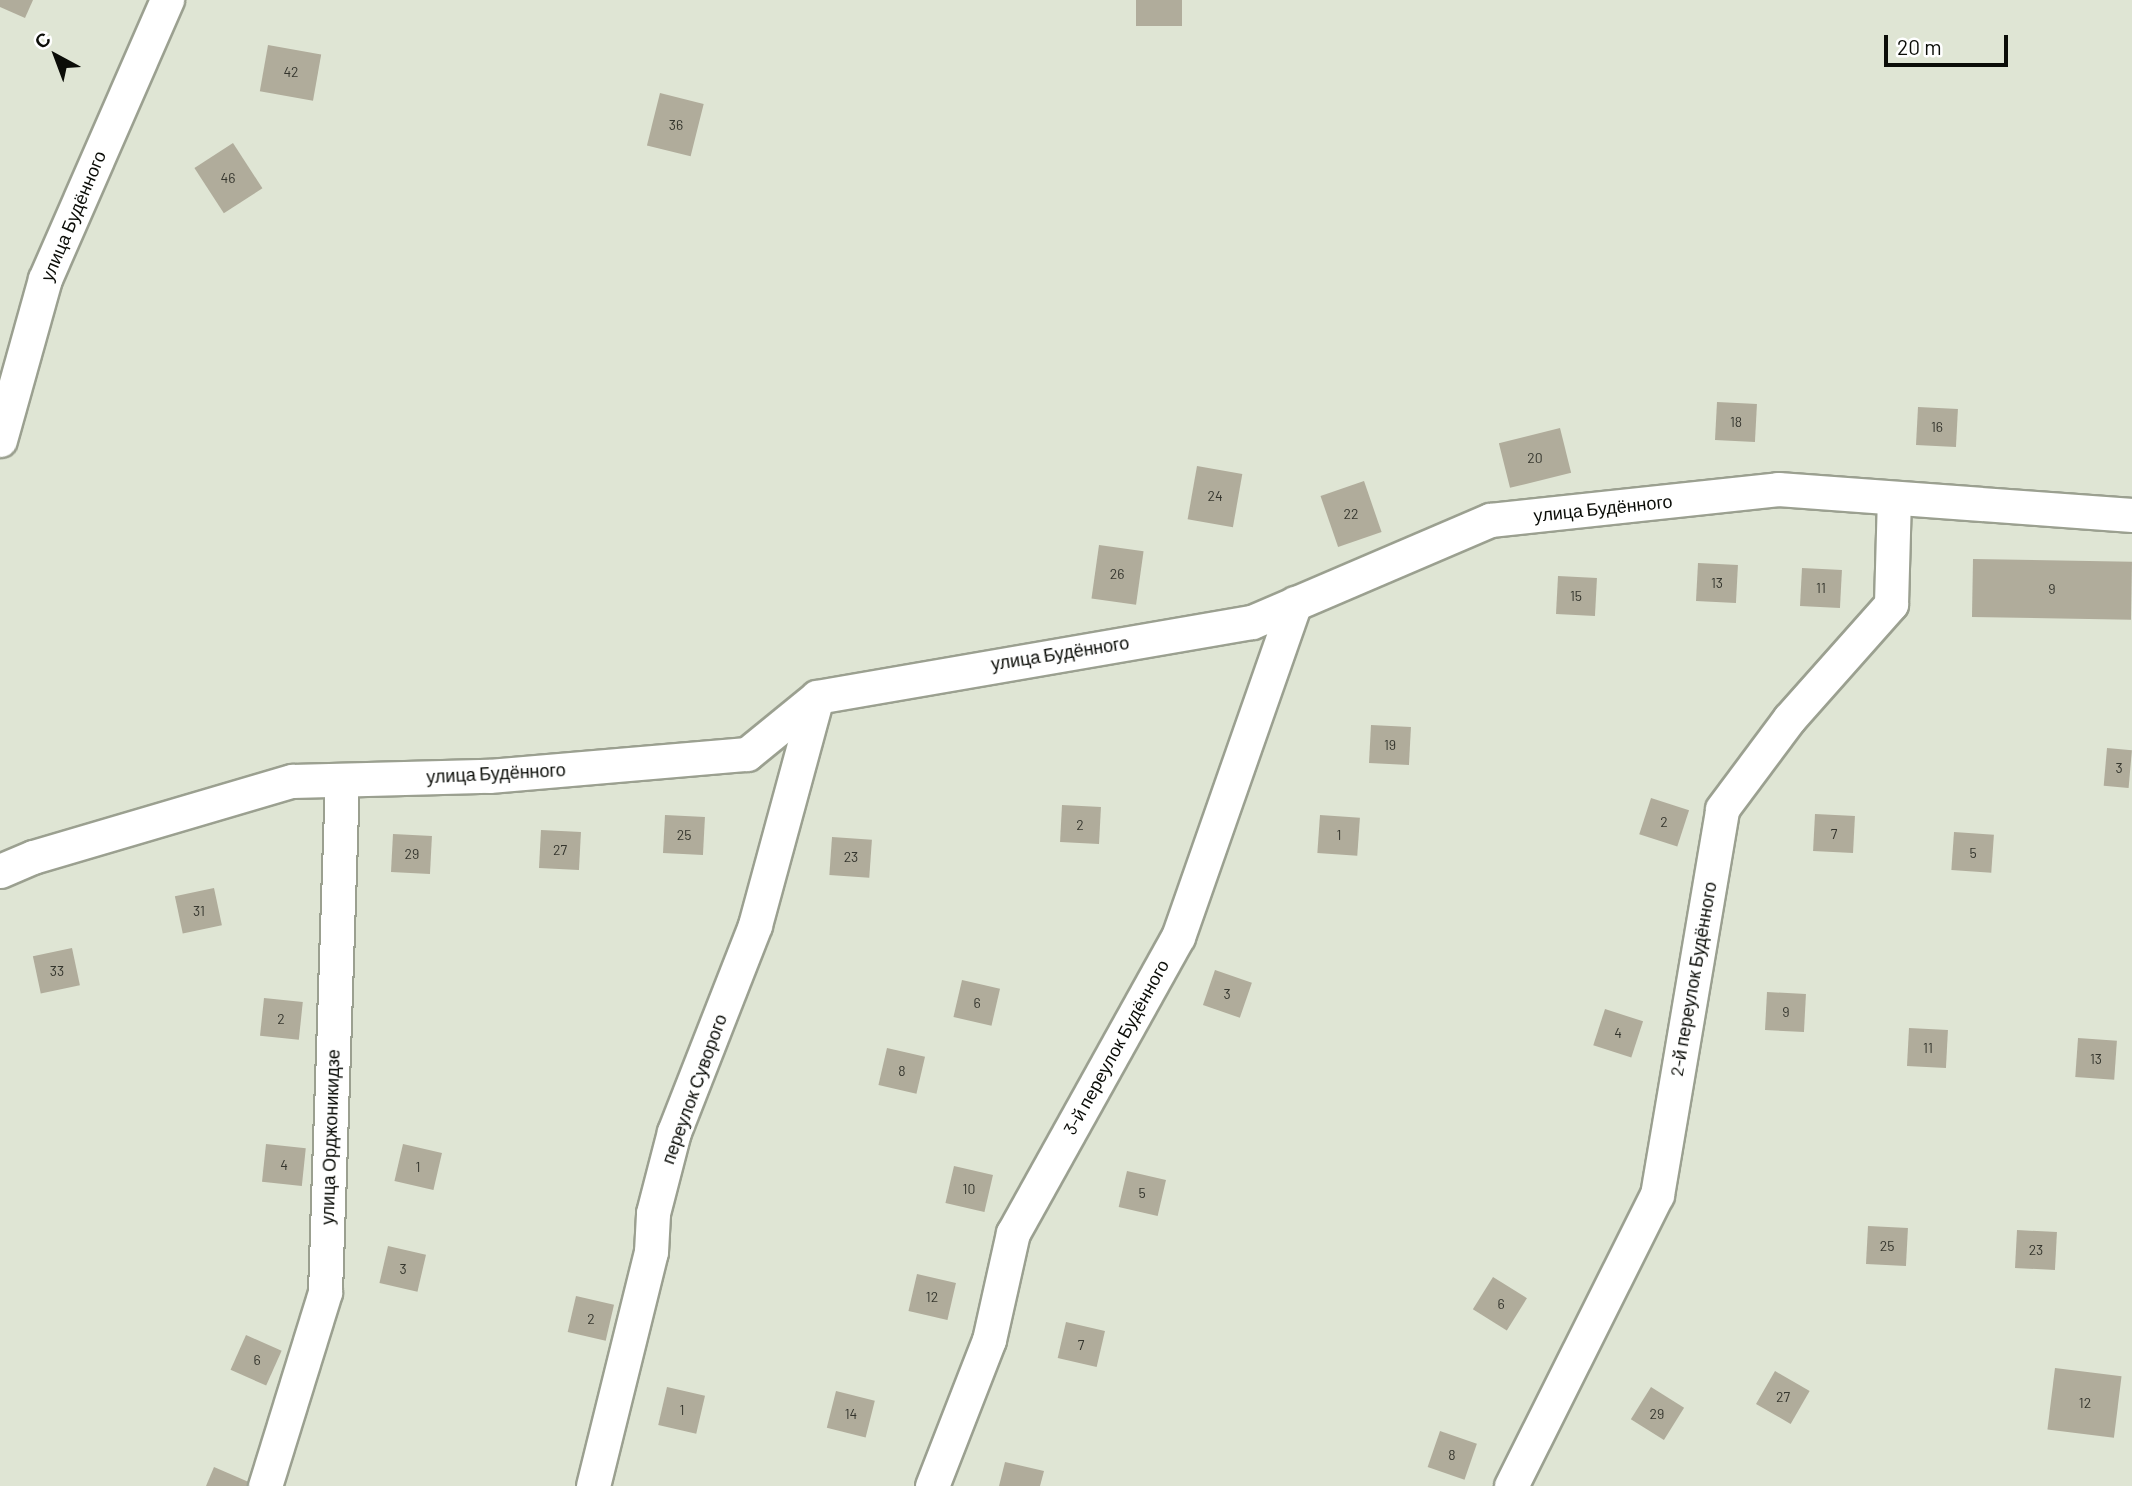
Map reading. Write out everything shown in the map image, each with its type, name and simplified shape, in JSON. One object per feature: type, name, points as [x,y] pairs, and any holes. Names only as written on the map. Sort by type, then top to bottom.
[{"type":"street","name":"улица Будённого","points":[[0,440],[45,279],[167,0]]},
{"type":"street","name":"улица Будённого","points":[[0,871],[33,857],[292,781],[489,776],[747,754],[817,697],[1252,622],[1490,520],[1778,489],[2132,515]]},
{"type":"street","name":"2-й переулок Будённого","points":[[1511,1486],[1657,1195],[1722,809],[1789,719],[1891,604],[1894,498]]},
{"type":"street","name":"3-й переулок Будённого","points":[[932,1486],[989,1340],[1013,1233],[1178,937],[1296,603]]},
{"type":"street","name":"переулок Суворого","points":[[593,1486],[651,1252],[653,1213],[674,1132],[755,925],[817,697]]},
{"type":"street","name":"улица Орджоникидзе","points":[[265,1486],[325,1292],[342,780]]},
{"type":"building","points":[[0,0],[33,0],[25,18],[0,7]]},
{"type":"building","points":[[1136,0],[1182,0],[1182,26],[1136,26]]},
{"type":"building","points":[[268,45],[321,54],[313,101],[260,91]]},
{"type":"building","points":[[660,93],[704,104],[691,156],[647,145]]},
{"type":"building","points":[[233,143],[262,188],[224,213],[194,168]]},
{"type":"building","points":[[1717,402],[1757,404],[1755,442],[1715,440]]},
{"type":"building","points":[[1918,407],[1958,409],[1956,447],[1916,445]]},
{"type":"building","points":[[1560,428],[1571,473],[1510,488],[1499,443]]},
{"type":"building","points":[[1197,466],[1242,474],[1233,527],[1188,519]]},
{"type":"building","points":[[1364,481],[1382,532],[1338,547],[1321,496]]},
{"type":"building","points":[[1099,545],[1144,551],[1136,605],[1091,598]]},
{"type":"building","points":[[1973,559],[2132,562],[2131,620],[1972,617]]},
{"type":"building","points":[[1698,563],[1738,565],[1736,603],[1696,601]]},
{"type":"building","points":[[1802,568],[1842,570],[1840,608],[1800,606]]},
{"type":"building","points":[[1558,576],[1597,578],[1595,616],[1556,614]]},
{"type":"building","points":[[1371,725],[1411,727],[1409,765],[1369,763]]},
{"type":"building","points":[[2107,748],[2132,750],[2129,788],[2104,786]]},
{"type":"building","points":[[1651,798],[1689,810],[1677,847],[1639,834]]},
{"type":"building","points":[[1062,805],[1101,807],[1099,844],[1060,842]]},
{"type":"building","points":[[1815,814],[1855,816],[1853,853],[1813,851]]},
{"type":"building","points":[[665,815],[705,817],[703,855],[663,853]]},
{"type":"building","points":[[1320,815],[1360,818],[1357,856],[1317,853]]},
{"type":"building","points":[[541,830],[581,832],[579,870],[539,868]]},
{"type":"building","points":[[1954,832],[1994,835],[1991,873],[1951,870]]},
{"type":"building","points":[[393,834],[432,836],[430,874],[391,872]]},
{"type":"building","points":[[832,837],[872,840],[869,878],[829,875]]},
{"type":"building","points":[[214,888],[222,925],[183,933],[175,896]]},
{"type":"building","points":[[72,948],[80,985],[41,993],[33,956]]},
{"type":"building","points":[[1215,970],[1252,983],[1240,1018],[1203,1005]]},
{"type":"building","points":[[962,980],[1000,989],[991,1026],[953,1017]]},
{"type":"building","points":[[1767,992],[1806,994],[1804,1032],[1765,1030]]},
{"type":"building","points":[[264,998],[303,1002],[299,1040],[260,1036]]},
{"type":"building","points":[[1605,1009],[1643,1021],[1631,1058],[1593,1045]]},
{"type":"building","points":[[1909,1028],[1948,1030],[1946,1068],[1907,1066]]},
{"type":"building","points":[[2078,1038],[2117,1041],[2114,1080],[2075,1077]]},
{"type":"building","points":[[887,1048],[925,1057],[916,1094],[878,1085]]},
{"type":"building","points":[[266,1144],[306,1148],[302,1186],[262,1182]]},
{"type":"building","points":[[403,1144],[442,1153],[433,1190],[394,1181]]},
{"type":"building","points":[[954,1166],[993,1175],[984,1212],[945,1203]]},
{"type":"building","points":[[1127,1171],[1166,1180],[1158,1216],[1119,1207]]},
{"type":"building","points":[[1868,1226],[1908,1228],[1906,1266],[1866,1264]]},
{"type":"building","points":[[2017,1230],[2057,1232],[2055,1270],[2015,1268]]},
{"type":"building","points":[[388,1246],[426,1255],[417,1292],[379,1283]]},
{"type":"building","points":[[917,1274],[956,1283],[947,1320],[908,1311]]},
{"type":"building","points":[[1493,1277],[1527,1298],[1507,1330],[1473,1309]]},
{"type":"building","points":[[576,1296],[614,1305],[606,1341],[568,1332]]},
{"type":"building","points":[[1066,1322],[1105,1331],[1097,1367],[1058,1358]]},
{"type":"building","points":[[246,1335],[282,1351],[266,1386],[231,1370]]},
{"type":"building","points":[[2055,1368],[2122,1376],[2114,1438],[2047,1430]]},
{"type":"building","points":[[1775,1371],[1810,1391],[1791,1424],[1756,1404]]},
{"type":"building","points":[[667,1387],[705,1396],[696,1434],[658,1425]]},
{"type":"building","points":[[1651,1387],[1684,1408],[1664,1440],[1631,1419]]},
{"type":"building","points":[[836,1391],[875,1401],[866,1438],[827,1428]]},
{"type":"building","points":[[1440,1431],[1477,1444],[1465,1480],[1428,1467]]},
{"type":"building","points":[[1005,1462],[1044,1471],[1040,1486],[999,1486]]},
{"type":"building","points":[[214,1467],[251,1483],[249,1486],[206,1486]]}]
